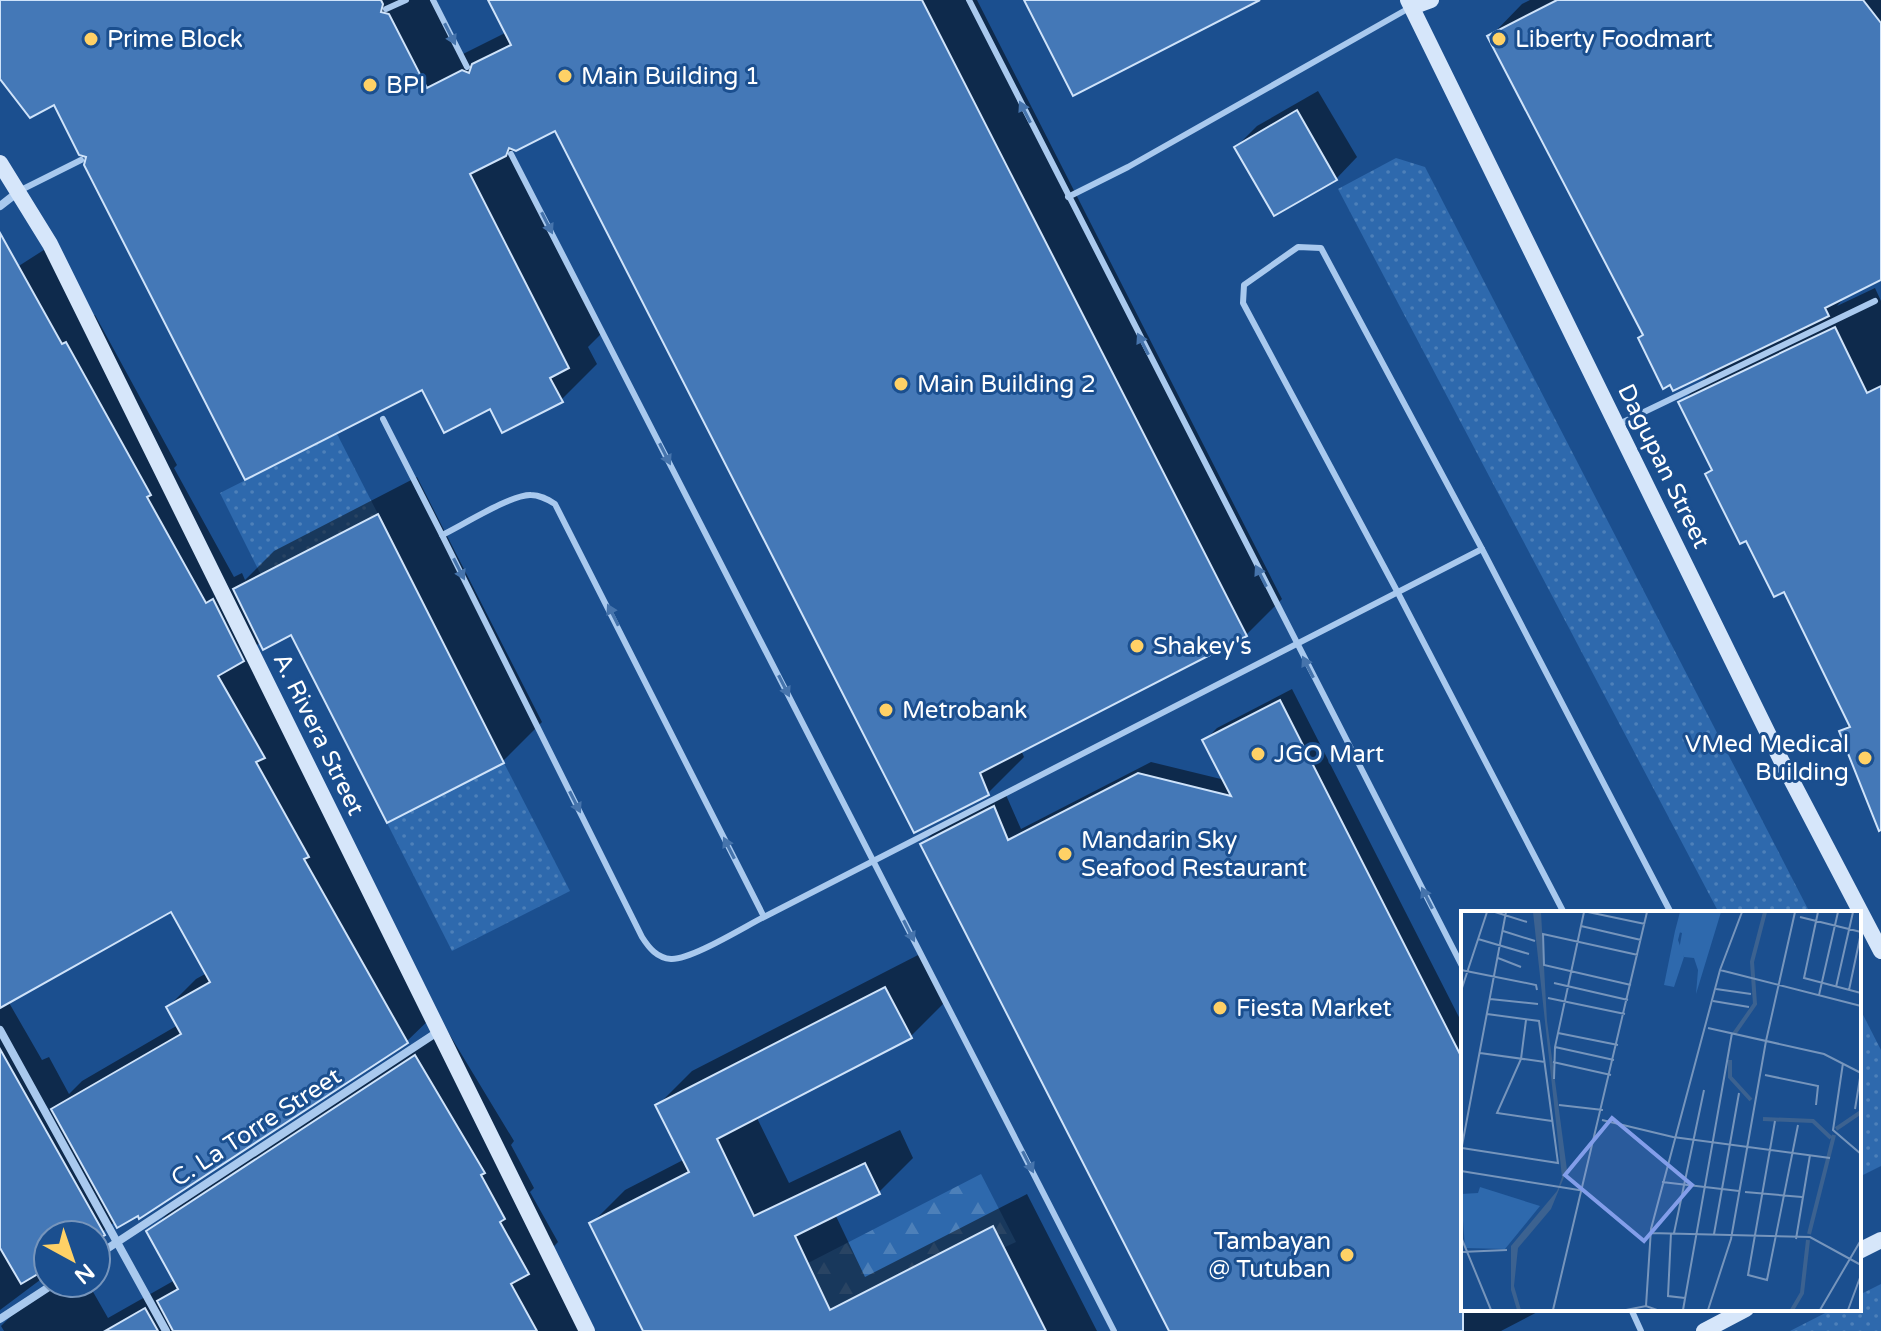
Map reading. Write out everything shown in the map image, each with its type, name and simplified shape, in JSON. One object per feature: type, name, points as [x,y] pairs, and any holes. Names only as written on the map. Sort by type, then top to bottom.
[{"type":"street","points":[[1410,3],[1431,0]]},
{"type":"street","name":"Dagupan Street","points":[[1410,3],[1782,762],[1860,911]]},
{"type":"street","name":"A. Rivera Street","points":[[0,163],[57,258],[587,1331]]},
{"type":"street","points":[[0,206],[19,191]]},
{"type":"street","name":"Dagupan Street","points":[[1861,913],[1881,951]]},
{"type":"street","points":[[0,1030],[166,1331]]},
{"type":"street","name":"C. La Torre Street","points":[[112,1245],[439,1031]]},
{"type":"street","points":[[1861,1250],[1881,1240]]},
{"type":"street","points":[[0,1319],[32,1298]]},
{"type":"street","points":[[1704,1331],[1742,1311]]},
{"type":"lane","points":[[386,9],[406,0]]},
{"type":"lane","points":[[433,0],[467,67]]},
{"type":"lane","points":[[969,0],[1461,964]]},
{"type":"lane","points":[[1068,197],[1128,167],[1410,3]]},
{"type":"lane","points":[[511,154],[1114,1331]]},
{"type":"lane","points":[[19,191],[81,160]]},
{"type":"lane","points":[[1563,911],[1243,303],[1244,285],[1298,247],[1321,248],[1670,911]]},
{"type":"lane","points":[[1617,425],[1875,301]]},
{"type":"lane","points":[[383,419],[649,949],[662,957],[682,958],[1482,549]]},
{"type":"lane","points":[[442,535],[514,498],[528,494],[555,504],[564,516],[764,917]]},
{"type":"lane","points":[[1632,1311],[1641,1331]]},
{"type":"green space","points":[[1396,158],[1425,167],[1809,911],[1718,911],[1338,189]]},
{"type":"green space","points":[[337,434],[378,514],[261,575],[220,493]]},
{"type":"green space","points":[[504,763],[570,891],[452,951],[387,823]]},
{"type":"green space","points":[[1861,1011],[1881,1050],[1881,1166],[1861,1176]]},
{"type":"green space","points":[[981,1174],[1016,1242],[1003,1248],[992,1227],[789,1331],[676,1331]]},
{"type":"green space","points":[[1881,1284],[1881,1331],[1790,1331],[1829,1311],[1861,1311],[1861,1294]]},
{"type":"building","name":"Main Building 2","points":[[0,0],[381,0],[381,12],[389,14],[427,88],[462,70],[469,73],[472,64],[511,45],[488,0],[922,0],[1247,636],[980,773],[989,795],[914,833],[555,131],[516,151],[509,148],[506,156],[470,174],[569,368],[550,378],[563,402],[502,433],[490,409],[444,433],[422,390],[245,480],[84,165],[86,157],[79,155],[54,105],[30,118],[0,79]]},
{"type":"building","points":[[1024,0],[1260,0],[1073,96]]},
{"type":"building","points":[[1557,0],[1863,0],[1881,23],[1881,280],[1825,308],[1829,316],[1673,391],[1670,385],[1663,389],[1638,338],[1643,335],[1487,36]]},
{"type":"building","points":[[1297,110],[1337,180],[1274,216],[1234,147]]},
{"type":"building","points":[[0,233],[62,344],[66,342],[151,495],[147,497],[206,603],[213,599],[244,661],[218,676],[265,758],[256,762],[309,857],[304,859],[408,1043],[139,1219],[138,1216],[117,1228],[51,1109],[181,1034],[166,1007],[210,982],[171,912],[0,1008]]},
{"type":"building","points":[[1835,327],[1867,393],[1881,386],[1879,831],[1839,731],[1850,727],[1784,592],[1774,597],[1746,541],[1740,544],[1705,474],[1712,470],[1678,402]]},
{"type":"building","points":[[378,514],[504,763],[387,823],[291,635],[263,650],[233,589]]},
{"type":"building","name":"Fiesta Market","points":[[1280,700],[1461,1056],[1463,1331],[1169,1331],[920,844],[994,806],[1008,840],[1138,773],[1231,796],[1202,740]]},
{"type":"building","points":[[885,987],[912,1038],[717,1139],[754,1216],[865,1163],[880,1194],[795,1236],[830,1310],[993,1226],[1046,1331],[643,1331],[589,1223],[689,1172],[655,1105]]},
{"type":"building","points":[[0,1049],[96,1219],[32,1219],[32,1277],[21,1284],[0,1248]]},
{"type":"building","points":[[415,1055],[485,1173],[481,1175],[505,1219],[500,1222],[529,1274],[511,1284],[537,1331],[173,1331],[157,1301],[178,1289],[146,1231]]},
{"type":"building","points":[[145,1308],[158,1331],[105,1331]]},
{"type":"place","name":"Prime Block","points":[[91,39]]},
{"type":"place","name":"Liberty Foodmart","points":[[1499,39]]},
{"type":"place","name":"Main Building 1","points":[[565,76]]},
{"type":"place","name":"BPI","points":[[370,85]]},
{"type":"place","name":"Main Building 2","points":[[901,384]]},
{"type":"place","name":"Shakey's","points":[[1137,646]]},
{"type":"place","name":"Metrobank","points":[[886,710]]},
{"type":"place","name":"JGO Mart","points":[[1258,754]]},
{"type":"place","name":"VMed Medical Building","points":[[1865,758]]},
{"type":"place","name":"Mandarin Sky Seafood Restaurant","points":[[1065,854]]},
{"type":"place","name":"Fiesta Market","points":[[1220,1008]]},
{"type":"place","name":"Tambayan @ Tutuban","points":[[1347,1255]]}]
